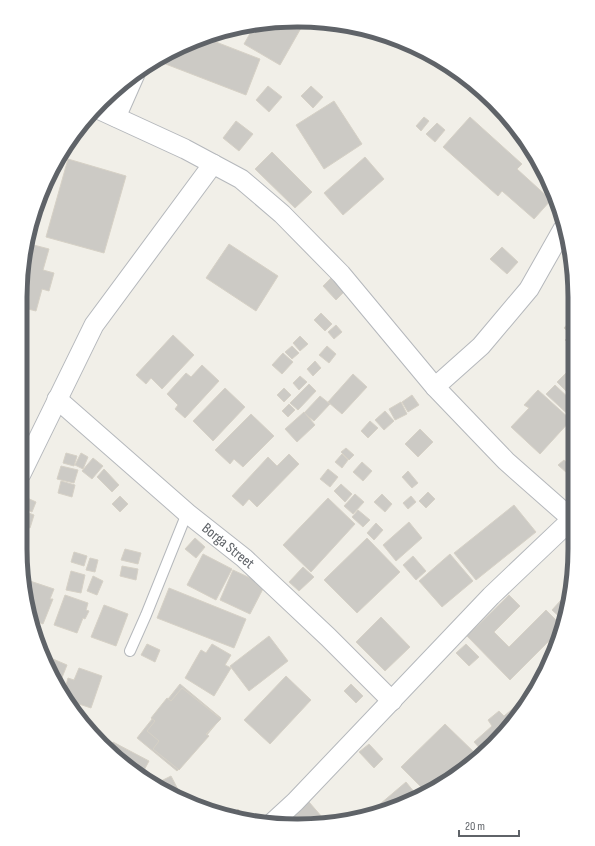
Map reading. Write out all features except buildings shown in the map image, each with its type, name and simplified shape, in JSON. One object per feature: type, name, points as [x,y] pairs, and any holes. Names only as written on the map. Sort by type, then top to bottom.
[{"type":"street","points":[[116,117],[130,85]]},
{"type":"street","points":[[102,111],[185,149],[241,179],[282,214],[341,274],[435,387],[506,461],[568,514]]},
{"type":"street","points":[[27,462],[94,325],[213,164]]},
{"type":"street","points":[[435,387],[481,346],[529,289],[560,234]]},
{"type":"street","name":"Borga Street","points":[[57,399],[187,513],[244,558],[328,637],[392,701]]},
{"type":"street","points":[[278,818],[296,802],[491,596],[568,523]]},
{"type":"lane","points":[[130,651],[187,513]]}]
